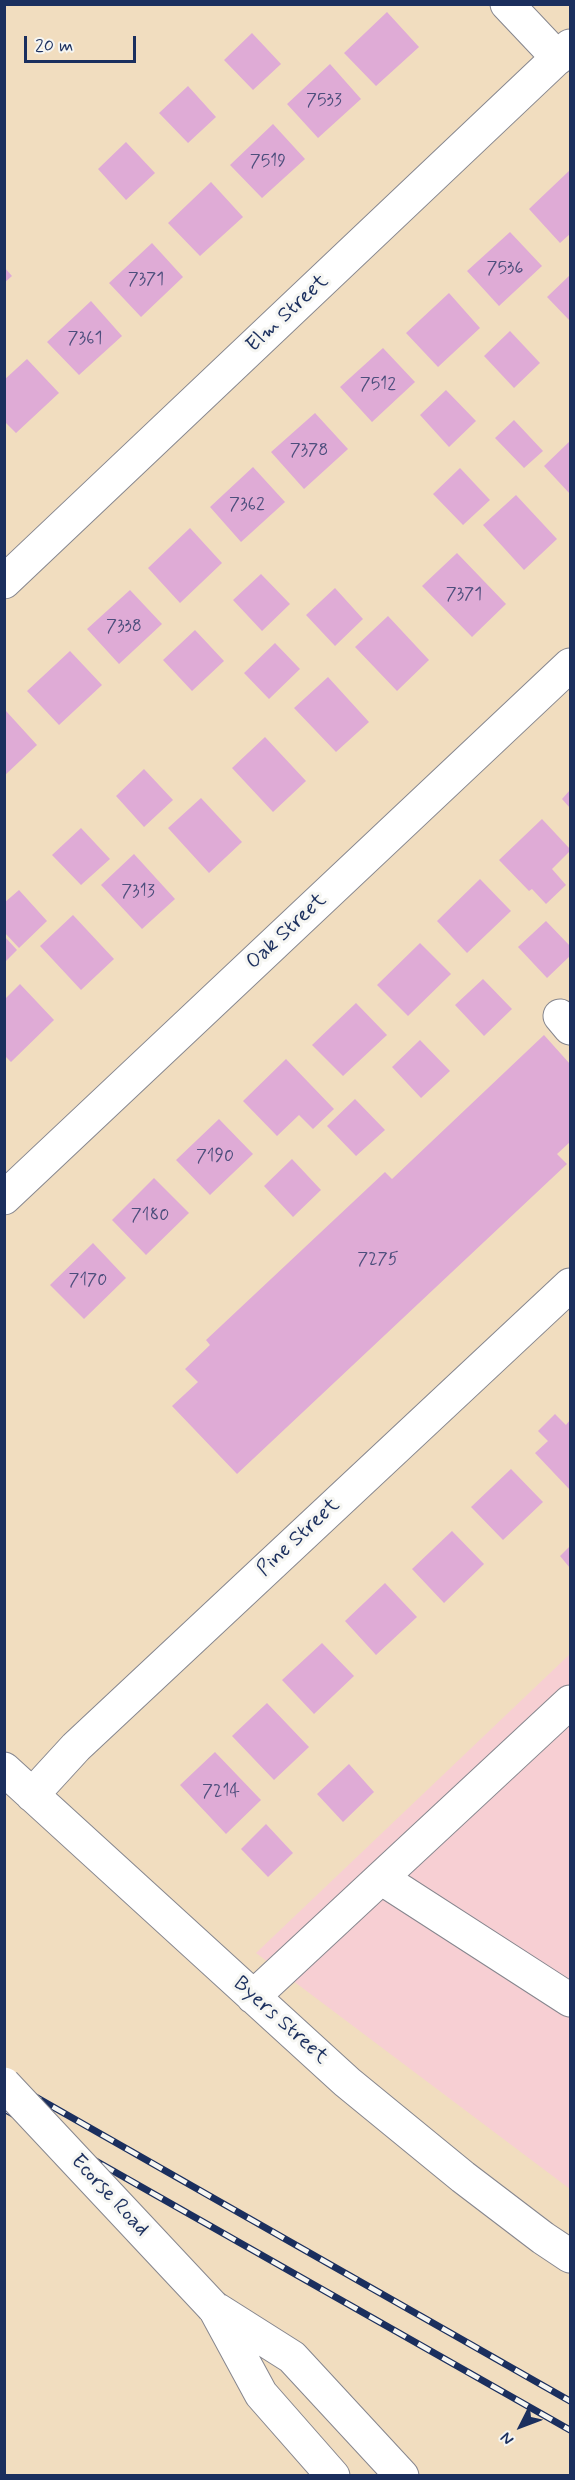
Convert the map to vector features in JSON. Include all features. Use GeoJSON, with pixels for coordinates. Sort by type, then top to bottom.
{"type":"FeatureCollection","features":[{"type":"Feature","properties":{"kind":"street"},"geometry":{"type":"LineString","coordinates":[[507,4],[564,52]]}},
{"type":"Feature","properties":{"kind":"street","name":"Elm Street"},"geometry":{"type":"LineString","coordinates":[[4,582],[564,52]]}},
{"type":"Feature","properties":{"kind":"street","name":"Oak Street"},"geometry":{"type":"LineString","coordinates":[[4,1198],[570,665]]}},
{"type":"Feature","properties":{"kind":"street","name":"Pine Street"},"geometry":{"type":"LineString","coordinates":[[32,1795],[76,1747],[570,1285]]}},
{"type":"Feature","properties":{"kind":"street"},"geometry":{"type":"LineString","coordinates":[[254,1997],[570,1702]]}},
{"type":"Feature","properties":{"kind":"street","name":"Byers Street"},"geometry":{"type":"LineString","coordinates":[[4,1769],[347,2082],[463,2177],[570,2256]]}},
{"type":"Feature","properties":{"kind":"street"},"geometry":{"type":"LineString","coordinates":[[381,1878],[570,2001]]}},
{"type":"Feature","properties":{"kind":"street","name":"Ecorse Road"},"geometry":{"type":"LineString","coordinates":[[4,2084],[213,2307],[261,2394],[333,2475]]}},
{"type":"Feature","properties":{"kind":"street","name":"Ecorse Road"},"geometry":{"type":"LineString","coordinates":[[213,2307],[292,2357],[402,2475]]}},
{"type":"Feature","properties":{"kind":"shaded area"},"geometry":{"type":"Polygon","coordinates":[[[570,1654],[570,2189],[256,1953],[570,1654]]]}},
{"type":"Feature","properties":{"kind":"building"},"geometry":{"type":"Polygon","coordinates":[[[387,12],[419,47],[376,86],[344,53],[387,12]]]}},
{"type":"Feature","properties":{"kind":"building"},"geometry":{"type":"Polygon","coordinates":[[[252,33],[281,64],[253,90],[224,60],[252,33]]]}},
{"type":"Feature","properties":{"kind":"building"},"geometry":{"type":"Polygon","coordinates":[[[330,64],[361,99],[318,138],[287,104],[330,64]]]}},
{"type":"Feature","properties":{"kind":"building"},"geometry":{"type":"Polygon","coordinates":[[[188,86],[216,117],[188,143],[159,113],[188,86]]]}},
{"type":"Feature","properties":{"kind":"building"},"geometry":{"type":"Polygon","coordinates":[[[273,124],[305,159],[262,198],[230,165],[273,124]]]}},
{"type":"Feature","properties":{"kind":"building"},"geometry":{"type":"Polygon","coordinates":[[[126,142],[155,173],[126,200],[98,169],[126,142]]]}},
{"type":"Feature","properties":{"kind":"building"},"geometry":{"type":"Polygon","coordinates":[[[570,170],[570,234],[560,243],[529,209],[570,170]]]}},
{"type":"Feature","properties":{"kind":"building"},"geometry":{"type":"Polygon","coordinates":[[[211,182],[243,217],[200,256],[168,223],[211,182]]]}},
{"type":"Feature","properties":{"kind":"building"},"geometry":{"type":"Polygon","coordinates":[[[510,232],[542,266],[499,306],[467,271],[510,232]]]}},
{"type":"Feature","properties":{"kind":"building"},"geometry":{"type":"Polygon","coordinates":[[[152,243],[183,277],[141,317],[109,283],[152,243]]]}},
{"type":"Feature","properties":{"kind":"building"},"geometry":{"type":"Polygon","coordinates":[[[4,267],[12,276],[4,283],[4,267]]]}},
{"type":"Feature","properties":{"kind":"building"},"geometry":{"type":"Polygon","coordinates":[[[570,275],[570,321],[547,297],[570,275]]]}},
{"type":"Feature","properties":{"kind":"building"},"geometry":{"type":"Polygon","coordinates":[[[449,293],[480,328],[438,367],[406,333],[449,293]]]}},
{"type":"Feature","properties":{"kind":"building"},"geometry":{"type":"Polygon","coordinates":[[[91,301],[122,336],[79,375],[47,342],[91,301]]]}},
{"type":"Feature","properties":{"kind":"building"},"geometry":{"type":"Polygon","coordinates":[[[510,331],[540,363],[514,388],[484,356],[510,331]]]}},
{"type":"Feature","properties":{"kind":"building"},"geometry":{"type":"Polygon","coordinates":[[[383,348],[415,382],[372,422],[340,387],[383,348]]]}},
{"type":"Feature","properties":{"kind":"building"},"geometry":{"type":"Polygon","coordinates":[[[27,359],[59,393],[16,433],[4,421],[4,380],[27,359]]]}},
{"type":"Feature","properties":{"kind":"building"},"geometry":{"type":"Polygon","coordinates":[[[446,390],[476,421],[449,447],[420,415],[446,390]]]}},
{"type":"Feature","properties":{"kind":"building"},"geometry":{"type":"Polygon","coordinates":[[[315,413],[348,449],[304,489],[271,452],[315,413]]]}},
{"type":"Feature","properties":{"kind":"building"},"geometry":{"type":"Polygon","coordinates":[[[514,420],[543,451],[524,468],[495,438],[514,420]]]}},
{"type":"Feature","properties":{"kind":"building"},"geometry":{"type":"Polygon","coordinates":[[[570,441],[570,494],[544,466],[570,441]]]}},
{"type":"Feature","properties":{"kind":"building"},"geometry":{"type":"Polygon","coordinates":[[[253,467],[285,502],[241,542],[210,507],[253,467]]]}},
{"type":"Feature","properties":{"kind":"building"},"geometry":{"type":"Polygon","coordinates":[[[460,468],[490,500],[463,525],[433,494],[460,468]]]}},
{"type":"Feature","properties":{"kind":"building"},"geometry":{"type":"Polygon","coordinates":[[[516,495],[557,539],[524,570],[483,525],[516,495]]]}},
{"type":"Feature","properties":{"kind":"building"},"geometry":{"type":"Polygon","coordinates":[[[190,528],[222,563],[180,603],[148,568],[190,528]]]}},
{"type":"Feature","properties":{"kind":"building"},"geometry":{"type":"Polygon","coordinates":[[[457,553],[506,604],[472,637],[422,586],[457,553]]]}},
{"type":"Feature","properties":{"kind":"building"},"geometry":{"type":"Polygon","coordinates":[[[261,574],[290,604],[262,631],[233,600],[261,574]]]}},
{"type":"Feature","properties":{"kind":"building"},"geometry":{"type":"Polygon","coordinates":[[[335,588],[363,619],[335,646],[306,615],[335,588]]]}},
{"type":"Feature","properties":{"kind":"building"},"geometry":{"type":"Polygon","coordinates":[[[130,590],[162,624],[119,664],[87,629],[130,590]]]}},
{"type":"Feature","properties":{"kind":"building"},"geometry":{"type":"Polygon","coordinates":[[[388,616],[429,660],[397,691],[355,647],[388,616]]]}},
{"type":"Feature","properties":{"kind":"building"},"geometry":{"type":"Polygon","coordinates":[[[195,630],[224,661],[192,691],[163,660],[195,630]]]}},
{"type":"Feature","properties":{"kind":"building"},"geometry":{"type":"Polygon","coordinates":[[[275,643],[300,669],[269,699],[244,673],[275,643]]]}},
{"type":"Feature","properties":{"kind":"building"},"geometry":{"type":"Polygon","coordinates":[[[70,651],[102,685],[59,725],[27,691],[70,651]]]}},
{"type":"Feature","properties":{"kind":"building"},"geometry":{"type":"Polygon","coordinates":[[[328,677],[369,722],[336,752],[294,708],[328,677]]]}},
{"type":"Feature","properties":{"kind":"building"},"geometry":{"type":"Polygon","coordinates":[[[6,711],[37,745],[4,776],[4,712],[6,711]]]}},
{"type":"Feature","properties":{"kind":"building"},"geometry":{"type":"Polygon","coordinates":[[[265,737],[306,781],[273,812],[232,768],[265,737]]]}},
{"type":"Feature","properties":{"kind":"building"},"geometry":{"type":"Polygon","coordinates":[[[144,769],[173,800],[144,827],[116,796],[144,769]]]}},
{"type":"Feature","properties":{"kind":"building"},"geometry":{"type":"Polygon","coordinates":[[[570,790],[570,808],[562,799],[570,790]]]}},
{"type":"Feature","properties":{"kind":"building"},"geometry":{"type":"Polygon","coordinates":[[[201,798],[242,842],[209,873],[168,828],[201,798]]]}},
{"type":"Feature","properties":{"kind":"building"},"geometry":{"type":"Polygon","coordinates":[[[542,819],[570,849],[552,869],[566,885],[546,904],[532,889],[529,891],[499,860],[542,819]]]}},
{"type":"Feature","properties":{"kind":"building"},"geometry":{"type":"Polygon","coordinates":[[[81,828],[110,859],[81,885],[52,855],[81,828]]]}},
{"type":"Feature","properties":{"kind":"building"},"geometry":{"type":"Polygon","coordinates":[[[134,854],[175,899],[142,929],[101,885],[134,854]]]}},
{"type":"Feature","properties":{"kind":"building"},"geometry":{"type":"Polygon","coordinates":[[[480,879],[511,911],[467,953],[437,921],[480,879]]]}},
{"type":"Feature","properties":{"kind":"building"},"geometry":{"type":"Polygon","coordinates":[[[19,890],[47,921],[19,948],[4,932],[4,903],[19,890]]]}},
{"type":"Feature","properties":{"kind":"building"},"geometry":{"type":"Polygon","coordinates":[[[73,915],[114,959],[81,990],[40,946],[73,915]]]}},
{"type":"Feature","properties":{"kind":"building"},"geometry":{"type":"Polygon","coordinates":[[[546,921],[570,946],[570,956],[547,978],[518,947],[546,921]]]}},
{"type":"Feature","properties":{"kind":"building"},"geometry":{"type":"Polygon","coordinates":[[[5,937],[17,950],[5,962],[5,937]]]}},
{"type":"Feature","properties":{"kind":"building"},"geometry":{"type":"Polygon","coordinates":[[[420,943],[451,974],[408,1016],[377,985],[420,943]]]}},
{"type":"Feature","properties":{"kind":"building"},"geometry":{"type":"Polygon","coordinates":[[[483,979],[512,1009],[484,1036],[455,1005],[483,979]]]}},
{"type":"Feature","properties":{"kind":"building"},"geometry":{"type":"Polygon","coordinates":[[[20,984],[54,1020],[11,1062],[4,1055],[4,1000],[20,984]]]}},
{"type":"Feature","properties":{"kind":"building"},"geometry":{"type":"Polygon","coordinates":[[[356,1003],[387,1035],[343,1076],[312,1045],[356,1003]]]}},
{"type":"Feature","properties":{"kind":"building"},"geometry":{"type":"Polygon","coordinates":[[[544,1035],[570,1064],[570,1142],[557,1154],[567,1164],[237,1474],[172,1406],[198,1382],[185,1369],[210,1345],[206,1340],[385,1172],[392,1179],[544,1035]]]}},
{"type":"Feature","properties":{"kind":"building"},"geometry":{"type":"Polygon","coordinates":[[[420,1040],[450,1071],[421,1098],[392,1067],[420,1040]]]}},
{"type":"Feature","properties":{"kind":"building"},"geometry":{"type":"Polygon","coordinates":[[[286,1059],[334,1109],[313,1129],[299,1115],[277,1136],[243,1101],[286,1059]]]}},
{"type":"Feature","properties":{"kind":"building"},"geometry":{"type":"Polygon","coordinates":[[[355,1099],[385,1130],[356,1156],[327,1126],[355,1099]]]}},
{"type":"Feature","properties":{"kind":"building"},"geometry":{"type":"Polygon","coordinates":[[[219,1119],[253,1154],[210,1195],[176,1160],[219,1119]]]}},
{"type":"Feature","properties":{"kind":"building"},"geometry":{"type":"Polygon","coordinates":[[[292,1159],[321,1190],[293,1217],[264,1186],[292,1159]]]}},
{"type":"Feature","properties":{"kind":"building"},"geometry":{"type":"Polygon","coordinates":[[[154,1178],[189,1213],[146,1255],[112,1220],[154,1178]]]}},
{"type":"Feature","properties":{"kind":"building"},"geometry":{"type":"Polygon","coordinates":[[[93,1243],[126,1278],[84,1319],[50,1285],[93,1243]]]}},
{"type":"Feature","properties":{"kind":"building"},"geometry":{"type":"Polygon","coordinates":[[[555,1414],[566,1425],[570,1420],[570,1490],[535,1453],[548,1441],[538,1431],[555,1414]]]}},
{"type":"Feature","properties":{"kind":"building"},"geometry":{"type":"Polygon","coordinates":[[[511,1469],[543,1502],[503,1540],[471,1507],[511,1469]]]}},
{"type":"Feature","properties":{"kind":"building"},"geometry":{"type":"Polygon","coordinates":[[[452,1531],[484,1564],[444,1603],[412,1569],[452,1531]]]}},
{"type":"Feature","properties":{"kind":"building"},"geometry":{"type":"Polygon","coordinates":[[[570,1546],[570,1568],[560,1556],[570,1546]]]}},
{"type":"Feature","properties":{"kind":"building"},"geometry":{"type":"Polygon","coordinates":[[[385,1583],[417,1617],[376,1655],[345,1621],[385,1583]]]}},
{"type":"Feature","properties":{"kind":"building"},"geometry":{"type":"Polygon","coordinates":[[[322,1643],[354,1676],[314,1714],[282,1680],[322,1643]]]}},
{"type":"Feature","properties":{"kind":"building"},"geometry":{"type":"Polygon","coordinates":[[[267,1703],[309,1747],[274,1780],[232,1736],[267,1703]]]}},
{"type":"Feature","properties":{"kind":"building"},"geometry":{"type":"Polygon","coordinates":[[[215,1752],[261,1800],[226,1834],[180,1785],[215,1752]]]}},
{"type":"Feature","properties":{"kind":"building"},"geometry":{"type":"Polygon","coordinates":[[[349,1764],[374,1792],[343,1822],[317,1794],[349,1764]]]}},
{"type":"Feature","properties":{"kind":"building"},"geometry":{"type":"Polygon","coordinates":[[[266,1824],[293,1853],[268,1877],[241,1849],[266,1824]]]}},
{"type":"Feature","properties":{"kind":"railway"},"geometry":{"type":"LineString","coordinates":[[4,2079],[570,2401]]}},
{"type":"Feature","properties":{"kind":"railway"},"geometry":{"type":"LineString","coordinates":[[4,2109],[570,2430]]}}]}
